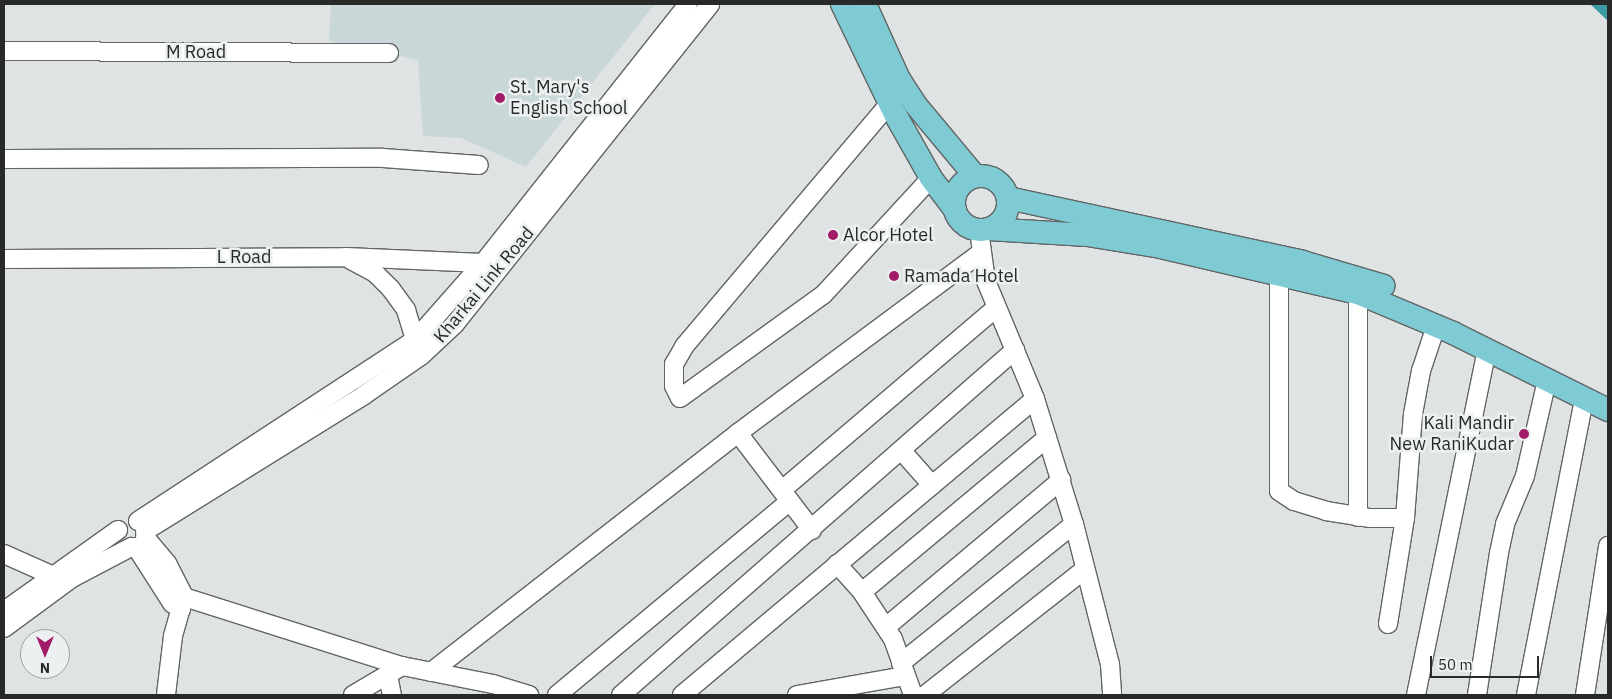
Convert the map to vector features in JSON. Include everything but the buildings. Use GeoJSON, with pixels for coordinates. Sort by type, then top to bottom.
{"type":"FeatureCollection","features":[{"type":"Feature","properties":{"kind":"main road"},"geometry":{"type":"LineString","coordinates":[[842,4],[889,104],[931,178],[955,210],[960,220],[984,229],[1116,239],[1358,293],[1447,323],[1608,394]]}},
{"type":"Feature","properties":{"kind":"main road"},"geometry":{"type":"LineString","coordinates":[[865,4],[914,104],[975,176],[996,180],[1008,198],[1345,272],[1409,297],[1487,350],[1608,410]]}},
{"type":"Feature","properties":{"kind":"main road"},"geometry":{"type":"LineString","coordinates":[[955,210],[955,195],[962,183],[975,176]]}},
{"type":"Feature","properties":{"kind":"main road"},"geometry":{"type":"LineString","coordinates":[[984,229],[1004,217],[1008,198]]}},
{"type":"Feature","properties":{"kind":"street"},"geometry":{"type":"LineString","coordinates":[[4,611],[51,575],[118,530],[120,542],[139,537],[415,340],[483,263],[688,4]]}},
{"type":"Feature","properties":{"kind":"street","name":"Kharkai Link Road"},"geometry":{"type":"LineString","coordinates":[[4,628],[72,578],[364,395],[422,355],[448,331],[710,4]]}},
{"type":"Feature","properties":{"kind":"street","name":"M Road"},"geometry":{"type":"LineString","coordinates":[[4,50],[389,53]]}},
{"type":"Feature","properties":{"kind":"street"},"geometry":{"type":"LineString","coordinates":[[889,104],[684,347],[674,364],[674,386],[680,398],[823,295],[931,178]]}},
{"type":"Feature","properties":{"kind":"street"},"geometry":{"type":"LineString","coordinates":[[4,158],[383,158],[479,165]]}},
{"type":"Feature","properties":{"kind":"street"},"geometry":{"type":"LineString","coordinates":[[984,229],[980,253],[996,308],[1035,399],[1061,480],[1110,664],[1112,695]]}},
{"type":"Feature","properties":{"kind":"street"},"geometry":{"type":"LineString","coordinates":[[431,672],[738,433],[980,253]]}},
{"type":"Feature","properties":{"kind":"street"},"geometry":{"type":"LineString","coordinates":[[346,257],[374,272],[391,289],[406,310],[415,340]]}},
{"type":"Feature","properties":{"kind":"street","name":"L Road"},"geometry":{"type":"LineString","coordinates":[[4,259],[346,257],[483,263]]}},
{"type":"Feature","properties":{"kind":"street"},"geometry":{"type":"LineString","coordinates":[[1279,274],[1280,490],[1294,501],[1358,517],[1405,518]]}},
{"type":"Feature","properties":{"kind":"street"},"geometry":{"type":"LineString","coordinates":[[1358,293],[1358,517]]}},
{"type":"Feature","properties":{"kind":"street"},"geometry":{"type":"LineString","coordinates":[[557,695],[786,496],[996,308]]}},
{"type":"Feature","properties":{"kind":"street"},"geometry":{"type":"LineString","coordinates":[[1388,624],[1405,518],[1413,414],[1421,371],[1447,323]]}},
{"type":"Feature","properties":{"kind":"street"},"geometry":{"type":"LineString","coordinates":[[621,695],[812,530],[1015,350]]}},
{"type":"Feature","properties":{"kind":"street"},"geometry":{"type":"LineString","coordinates":[[1416,695],[1487,350]]}},
{"type":"Feature","properties":{"kind":"street"},"geometry":{"type":"LineString","coordinates":[[1477,695],[1499,552],[1506,524],[1528,467],[1547,380]]}},
{"type":"Feature","properties":{"kind":"street"},"geometry":{"type":"LineString","coordinates":[[682,695],[1035,399]]}},
{"type":"Feature","properties":{"kind":"street"},"geometry":{"type":"LineString","coordinates":[[1526,695],[1584,399]]}},
{"type":"Feature","properties":{"kind":"street"},"geometry":{"type":"LineString","coordinates":[[738,433],[812,530]]}},
{"type":"Feature","properties":{"kind":"street"},"geometry":{"type":"LineString","coordinates":[[862,592],[1047,438]]}},
{"type":"Feature","properties":{"kind":"street"},"geometry":{"type":"LineString","coordinates":[[901,450],[932,485]]}},
{"type":"Feature","properties":{"kind":"street"},"geometry":{"type":"LineString","coordinates":[[886,627],[1061,480]]}},
{"type":"Feature","properties":{"kind":"street"},"geometry":{"type":"LineString","coordinates":[[798,695],[903,669],[1074,524]]}},
{"type":"Feature","properties":{"kind":"street"},"geometry":{"type":"LineString","coordinates":[[139,537],[167,563],[183,603],[173,636],[166,695]]}},
{"type":"Feature","properties":{"kind":"street"},"geometry":{"type":"LineString","coordinates":[[1584,695],[1608,546]]}},
{"type":"Feature","properties":{"kind":"street"},"geometry":{"type":"LineString","coordinates":[[4,554],[51,575]]}},
{"type":"Feature","properties":{"kind":"street"},"geometry":{"type":"LineString","coordinates":[[837,564],[862,592],[886,627],[913,695]]}},
{"type":"Feature","properties":{"kind":"street"},"geometry":{"type":"LineString","coordinates":[[924,695],[1085,569]]}},
{"type":"Feature","properties":{"kind":"street"},"geometry":{"type":"LineString","coordinates":[[183,603],[395,670],[431,672],[493,690],[529,695]]}},
{"type":"Feature","properties":{"kind":"street"},"geometry":{"type":"LineString","coordinates":[[352,695],[395,670]]}},
{"type":"Feature","properties":{"kind":"street"},"geometry":{"type":"LineString","coordinates":[[392,695],[395,670]]}},
{"type":"Feature","properties":{"kind":"shaded area","name":"St. Mary's English School"},"geometry":{"type":"Polygon","coordinates":[[[331,4],[655,4],[526,167],[461,138],[423,136],[418,60],[329,41],[331,4]]]}},
{"type":"Feature","properties":{"kind":"water"},"geometry":{"type":"Polygon","coordinates":[[[1590,4],[1608,4],[1608,21],[1590,4]]]}},
{"type":"Feature","properties":{"kind":"place","name":"St. Mary's English School"},"geometry":{"type":"Point","coordinates":[500,98]}},
{"type":"Feature","properties":{"kind":"place","name":"Alcor Hotel"},"geometry":{"type":"Point","coordinates":[833,235]}},
{"type":"Feature","properties":{"kind":"place","name":"Ramada Hotel"},"geometry":{"type":"Point","coordinates":[894,276]}},
{"type":"Feature","properties":{"kind":"place","name":"Kali Mandir New RaniKudar"},"geometry":{"type":"Point","coordinates":[1524,434]}}]}
